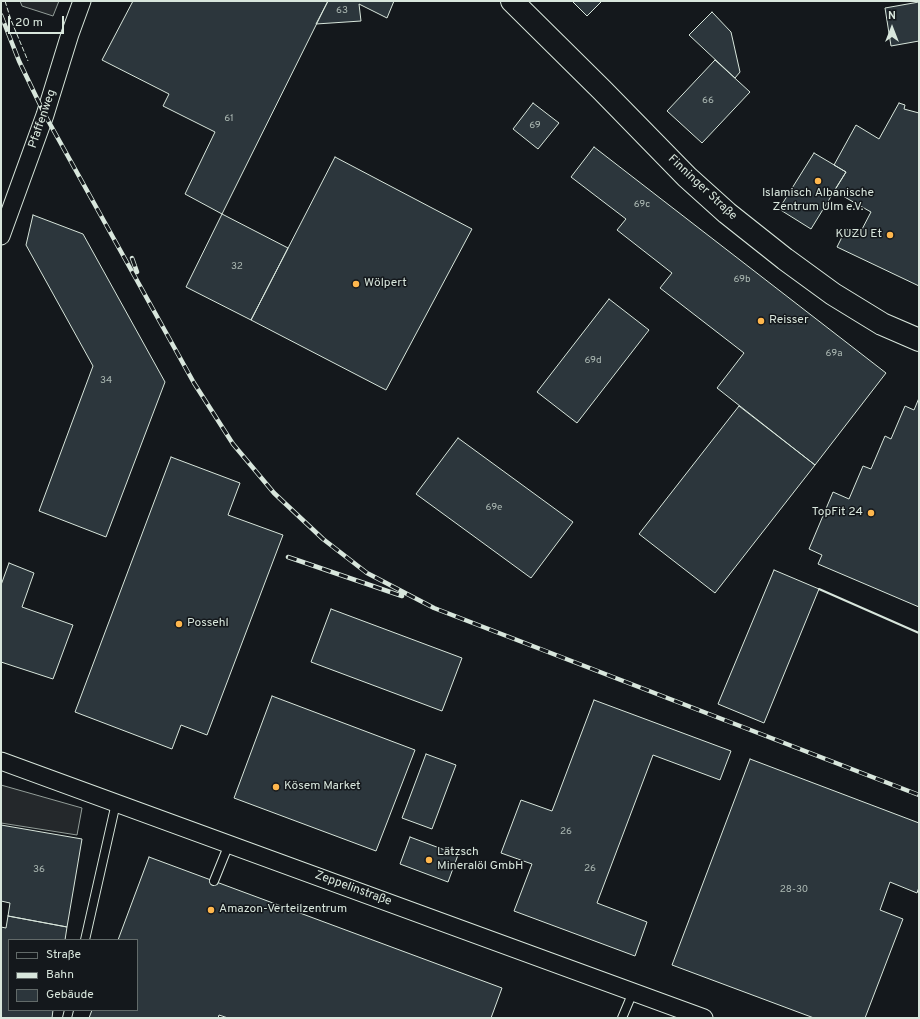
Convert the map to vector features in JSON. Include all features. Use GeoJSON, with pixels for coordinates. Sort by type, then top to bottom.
{"type":"FeatureCollection","features":[{"type":"Feature","properties":{"kind":"street","name":"Pfaffenweg"},"geometry":{"type":"LineString","coordinates":[[1,236],[45,115],[70,34],[82,1]]}},
{"type":"Feature","properties":{"kind":"street","name":"Finninger Straße"},"geometry":{"type":"LineString","coordinates":[[512,1],[687,176],[727,213],[785,259],[833,294],[882,324],[919,340]]}},
{"type":"Feature","properties":{"kind":"street","name":"Zeppelinstraße"},"geometry":{"type":"LineString","coordinates":[[1,761],[704,1018]]}},
{"type":"Feature","properties":{"kind":"lane"},"geometry":{"type":"LineString","coordinates":[[85,939],[116,803]]}},
{"type":"Feature","properties":{"kind":"lane"},"geometry":{"type":"LineString","coordinates":[[214,881],[229,844]]}},
{"type":"Feature","properties":{"kind":"lane"},"geometry":{"type":"LineString","coordinates":[[622,1018],[633,992]]}},
{"type":"Feature","properties":{"kind":"shaded area"},"geometry":{"type":"Polygon","coordinates":[[[20,1],[59,1],[53,16],[22,6],[20,1]]]}},
{"type":"Feature","properties":{"kind":"shaded area"},"geometry":{"type":"Polygon","coordinates":[[[1,785],[82,808],[77,835],[1,823],[1,785]]]}},
{"type":"Feature","properties":{"kind":"building"},"geometry":{"type":"Polygon","coordinates":[[[133,1],[328,1],[222,214],[185,194],[215,132],[163,106],[169,94],[102,60],[133,1]]]}},
{"type":"Feature","properties":{"kind":"building"},"geometry":{"type":"Polygon","coordinates":[[[328,1],[394,1],[387,18],[359,4],[361,21],[316,24],[328,1]]]}},
{"type":"Feature","properties":{"kind":"building"},"geometry":{"type":"Polygon","coordinates":[[[572,1],[602,1],[587,16],[572,1]]]}},
{"type":"Feature","properties":{"kind":"building"},"geometry":{"type":"Polygon","coordinates":[[[919,2],[919,41],[891,46],[885,8],[919,2]]]}},
{"type":"Feature","properties":{"kind":"building"},"geometry":{"type":"Polygon","coordinates":[[[712,12],[731,32],[740,72],[735,78],[689,35],[712,12]]]}},
{"type":"Feature","properties":{"kind":"building"},"geometry":{"type":"Polygon","coordinates":[[[715,60],[750,92],[702,143],[667,111],[715,60]]]}},
{"type":"Feature","properties":{"kind":"building"},"geometry":{"type":"Polygon","coordinates":[[[533,103],[559,123],[538,149],[513,129],[533,103]]]}},
{"type":"Feature","properties":{"kind":"building"},"geometry":{"type":"Polygon","coordinates":[[[899,103],[905,105],[904,109],[919,113],[919,286],[837,247],[846,229],[859,235],[871,212],[834,191],[846,172],[834,165],[856,125],[879,139],[899,103]]]}},
{"type":"Feature","properties":{"kind":"building","name":"Reisser"},"geometry":{"type":"Polygon","coordinates":[[[594,147],[886,373],[815,465],[717,388],[744,353],[660,288],[672,273],[617,230],[626,219],[571,177],[594,147]]]}},
{"type":"Feature","properties":{"kind":"building","name":"Islamisch Albanische Zentrum Ulm e.V."},"geometry":{"type":"Polygon","coordinates":[[[814,153],[846,172],[811,229],[779,209],[814,153]]]}},
{"type":"Feature","properties":{"kind":"building","name":"Wölpert"},"geometry":{"type":"Polygon","coordinates":[[[335,157],[472,229],[386,390],[251,320],[335,157]]]}},
{"type":"Feature","properties":{"kind":"building"},"geometry":{"type":"Polygon","coordinates":[[[222,214],[288,248],[251,320],[186,287],[222,214]]]}},
{"type":"Feature","properties":{"kind":"building"},"geometry":{"type":"Polygon","coordinates":[[[33,215],[83,234],[165,382],[106,537],[39,511],[93,366],[26,245],[33,215]]]}},
{"type":"Feature","properties":{"kind":"building"},"geometry":{"type":"Polygon","coordinates":[[[609,299],[649,330],[577,423],[537,392],[609,299]]]}},
{"type":"Feature","properties":{"kind":"building","name":"TopFit 24"},"geometry":{"type":"Polygon","coordinates":[[[919,398],[919,607],[818,564],[822,555],[809,549],[833,492],[849,499],[863,466],[871,469],[885,436],[891,439],[905,406],[914,410],[919,398]]]}},
{"type":"Feature","properties":{"kind":"building"},"geometry":{"type":"Polygon","coordinates":[[[739,406],[815,465],[715,593],[639,534],[739,406]]]}},
{"type":"Feature","properties":{"kind":"building"},"geometry":{"type":"Polygon","coordinates":[[[458,438],[573,522],[531,578],[416,494],[458,438]]]}},
{"type":"Feature","properties":{"kind":"building","name":"Possehl"},"geometry":{"type":"Polygon","coordinates":[[[171,457],[240,483],[228,515],[283,535],[207,735],[181,725],[172,749],[75,712],[171,457]]]}},
{"type":"Feature","properties":{"kind":"building"},"geometry":{"type":"Polygon","coordinates":[[[9,563],[34,573],[22,607],[73,625],[53,679],[1,662],[1,585],[9,563]]]}},
{"type":"Feature","properties":{"kind":"building"},"geometry":{"type":"Polygon","coordinates":[[[774,570],[819,589],[764,723],[718,704],[774,570]]]}},
{"type":"Feature","properties":{"kind":"building"},"geometry":{"type":"Polygon","coordinates":[[[331,609],[462,658],[442,711],[311,662],[331,609]]]}},
{"type":"Feature","properties":{"kind":"building"},"geometry":{"type":"Polygon","coordinates":[[[272,696],[415,750],[376,851],[234,798],[272,696]]]}},
{"type":"Feature","properties":{"kind":"building"},"geometry":{"type":"Polygon","coordinates":[[[594,700],[731,751],[720,780],[653,755],[597,903],[647,922],[635,956],[514,911],[532,864],[501,853],[521,800],[552,811],[594,700]]]}},
{"type":"Feature","properties":{"kind":"building"},"geometry":{"type":"Polygon","coordinates":[[[426,754],[456,765],[432,829],[402,818],[426,754]]]}},
{"type":"Feature","properties":{"kind":"building"},"geometry":{"type":"Polygon","coordinates":[[[750,759],[919,823],[919,887],[917,893],[890,882],[880,910],[903,919],[865,1018],[814,1018],[672,965],[750,759]]]}},
{"type":"Feature","properties":{"kind":"building"},"geometry":{"type":"Polygon","coordinates":[[[1,825],[82,839],[67,927],[8,916],[10,903],[1,901],[1,825]]]}},
{"type":"Feature","properties":{"kind":"building","name":"Lätzsch Mineralöl GmbH"},"geometry":{"type":"Polygon","coordinates":[[[410,837],[458,855],[448,882],[400,864],[410,837]]]}},
{"type":"Feature","properties":{"kind":"building","name":"Amazon-Verteilzentrum"},"geometry":{"type":"Polygon","coordinates":[[[149,857],[502,988],[491,1018],[228,1018],[219,1015],[218,1018],[89,1018],[92,1011],[138,1011],[138,939],[118,939],[149,857]]]}},
{"type":"Feature","properties":{"kind":"building"},"geometry":{"type":"Polygon","coordinates":[[[8,916],[67,927],[65,939],[8,939],[8,1011],[53,1011],[52,1018],[1,1018],[1,927],[6,928],[8,916]]]}},
{"type":"Feature","properties":{"kind":"railway"},"geometry":{"type":"LineString","coordinates":[[1,15],[19,61],[45,115],[194,383],[233,444],[274,493],[323,539],[367,573],[434,608],[919,795]]}},
{"type":"Feature","properties":{"kind":"railway"},"geometry":{"type":"LineString","coordinates":[[132,258],[137,272]]}},
{"type":"Feature","properties":{"kind":"railway"},"geometry":{"type":"LineString","coordinates":[[288,557],[402,596]]}},
{"type":"Feature","properties":{"kind":"fence"},"geometry":{"type":"LineString","coordinates":[[5,1],[28,61]]}},
{"type":"Feature","properties":{"kind":"wall"},"geometry":{"type":"LineString","coordinates":[[819,589],[919,633]]}},
{"type":"Feature","properties":{"kind":"place","name":"Islamisch Albanische Zentrum Ulm e.V."},"geometry":{"type":"Point","coordinates":[818,181]}},
{"type":"Feature","properties":{"kind":"place","name":"KUZU Et"},"geometry":{"type":"Point","coordinates":[890,235]}},
{"type":"Feature","properties":{"kind":"place","name":"Wölpert"},"geometry":{"type":"Point","coordinates":[356,284]}},
{"type":"Feature","properties":{"kind":"place","name":"Reisser"},"geometry":{"type":"Point","coordinates":[761,321]}},
{"type":"Feature","properties":{"kind":"place","name":"TopFit 24"},"geometry":{"type":"Point","coordinates":[871,513]}},
{"type":"Feature","properties":{"kind":"place","name":"Possehl"},"geometry":{"type":"Point","coordinates":[179,624]}},
{"type":"Feature","properties":{"kind":"place","name":"Kösem Market"},"geometry":{"type":"Point","coordinates":[276,787]}},
{"type":"Feature","properties":{"kind":"place","name":"Lätzsch Mineralöl GmbH"},"geometry":{"type":"Point","coordinates":[429,860]}},
{"type":"Feature","properties":{"kind":"place","name":"Amazon-Verteilzentrum"},"geometry":{"type":"Point","coordinates":[211,910]}}]}
